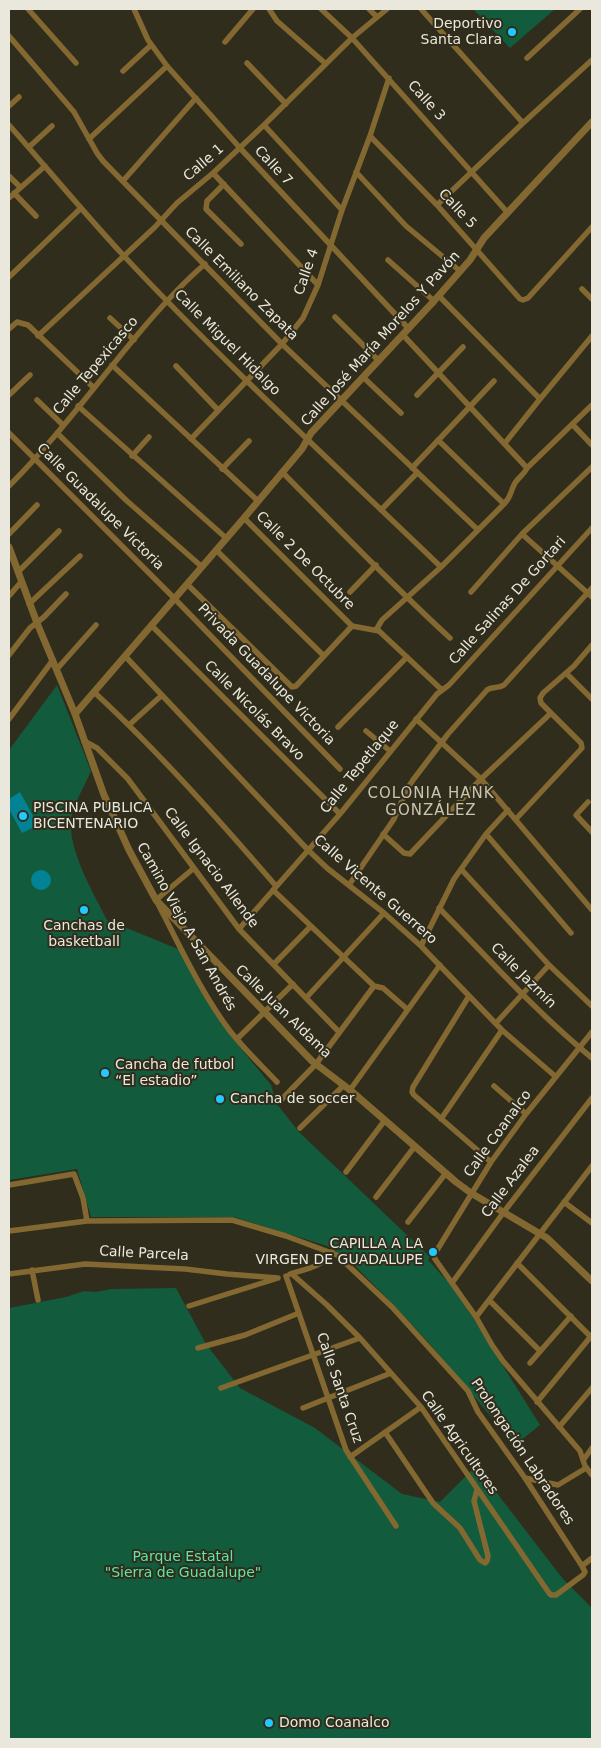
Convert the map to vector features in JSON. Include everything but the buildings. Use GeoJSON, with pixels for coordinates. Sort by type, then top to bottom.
{"type":"FeatureCollection","features":[{"type":"Feature","properties":{"kind":"street"},"geometry":{"type":"LineString","coordinates":[[28,9],[76,63]]}},
{"type":"Feature","properties":{"kind":"street","name":"Calle 7"},"geometry":{"type":"LineString","coordinates":[[134,9],[151,45],[167,66],[330,246],[409,329]]}},
{"type":"Feature","properties":{"kind":"street"},"geometry":{"type":"LineString","coordinates":[[225,42],[253,9]]}},
{"type":"Feature","properties":{"kind":"street"},"geometry":{"type":"LineString","coordinates":[[269,9],[277,21],[326,64]]}},
{"type":"Feature","properties":{"kind":"street","name":"Calle 3"},"geometry":{"type":"LineString","coordinates":[[321,9],[352,38],[389,78],[508,213]]}},
{"type":"Feature","properties":{"kind":"street"},"geometry":{"type":"LineString","coordinates":[[369,9],[377,16]]}},
{"type":"Feature","properties":{"kind":"street","name":"Calle 1"},"geometry":{"type":"LineString","coordinates":[[38,336],[124,256],[177,203],[240,148],[352,38],[386,9]]}},
{"type":"Feature","properties":{"kind":"street"},"geometry":{"type":"LineString","coordinates":[[421,9],[523,123]]}},
{"type":"Feature","properties":{"kind":"street"},"geometry":{"type":"LineString","coordinates":[[527,58],[580,9]]}},
{"type":"Feature","properties":{"kind":"street","name":"Calle Emiliano Zapata"},"geometry":{"type":"LineString","coordinates":[[9,36],[74,112],[97,153],[123,181],[282,344],[478,530]]}},
{"type":"Feature","properties":{"kind":"street"},"geometry":{"type":"LineString","coordinates":[[123,71],[151,45]]}},
{"type":"Feature","properties":{"kind":"street"},"geometry":{"type":"LineString","coordinates":[[438,205],[592,60]]}},
{"type":"Feature","properties":{"kind":"street"},"geometry":{"type":"LineString","coordinates":[[247,63],[286,104]]}},
{"type":"Feature","properties":{"kind":"street"},"geometry":{"type":"LineString","coordinates":[[89,139],[167,66]]}},
{"type":"Feature","properties":{"kind":"street","name":"Calle 4"},"geometry":{"type":"LineString","coordinates":[[191,439],[300,324],[318,285],[342,210],[370,136],[389,78]]}},
{"type":"Feature","properties":{"kind":"street"},"geometry":{"type":"LineString","coordinates":[[9,106],[19,97]]}},
{"type":"Feature","properties":{"kind":"street"},"geometry":{"type":"LineString","coordinates":[[123,181],[196,98]]}},
{"type":"Feature","properties":{"kind":"street","name":"Calle José María Morelos Y Pavón"},"geometry":{"type":"LineString","coordinates":[[75,714],[302,449],[311,433],[409,329],[460,271],[484,238],[592,122]]}},
{"type":"Feature","properties":{"kind":"street","name":"Calle Miguel Hidalgo"},"geometry":{"type":"LineString","coordinates":[[9,125],[124,256],[246,381],[440,567]]}},
{"type":"Feature","properties":{"kind":"street"},"geometry":{"type":"LineString","coordinates":[[264,125],[342,210]]}},
{"type":"Feature","properties":{"kind":"street"},"geometry":{"type":"LineString","coordinates":[[29,147],[52,126]]}},
{"type":"Feature","properties":{"kind":"street","name":"Calle 5"},"geometry":{"type":"LineString","coordinates":[[370,136],[438,205],[518,297],[523,300],[528,298],[592,227]]}},
{"type":"Feature","properties":{"kind":"street"},"geometry":{"type":"LineString","coordinates":[[9,198],[45,166]]}},
{"type":"Feature","properties":{"kind":"street"},"geometry":{"type":"LineString","coordinates":[[356,172],[406,226],[460,271]]}},
{"type":"Feature","properties":{"kind":"street"},"geometry":{"type":"LineString","coordinates":[[213,173],[318,285]]}},
{"type":"Feature","properties":{"kind":"street"},"geometry":{"type":"LineString","coordinates":[[9,176],[20,187]]}},
{"type":"Feature","properties":{"kind":"street"},"geometry":{"type":"LineString","coordinates":[[224,184],[207,201],[206,209],[241,244]]}},
{"type":"Feature","properties":{"kind":"street"},"geometry":{"type":"LineString","coordinates":[[14,193],[36,216]]}},
{"type":"Feature","properties":{"kind":"street"},"geometry":{"type":"LineString","coordinates":[[9,277],[80,208]]}},
{"type":"Feature","properties":{"kind":"street"},"geometry":{"type":"LineString","coordinates":[[388,260],[437,298],[540,399]]}},
{"type":"Feature","properties":{"kind":"street","name":"Calle Tepexicasco"},"geometry":{"type":"LineString","coordinates":[[9,486],[35,460],[93,387],[167,300],[205,264]]}},
{"type":"Feature","properties":{"kind":"street"},"geometry":{"type":"LineString","coordinates":[[582,288],[592,299]]}},
{"type":"Feature","properties":{"kind":"street"},"geometry":{"type":"LineString","coordinates":[[335,317],[378,360]]}},
{"type":"Feature","properties":{"kind":"street"},"geometry":{"type":"LineString","coordinates":[[110,318],[134,340]]}},
{"type":"Feature","properties":{"kind":"street"},"geometry":{"type":"LineString","coordinates":[[9,329],[15,323],[21,321],[28,325],[93,387]]}},
{"type":"Feature","properties":{"kind":"street"},"geometry":{"type":"LineString","coordinates":[[403,335],[469,408],[505,443],[527,468]]}},
{"type":"Feature","properties":{"kind":"street"},"geometry":{"type":"LineString","coordinates":[[505,443],[592,336]]}},
{"type":"Feature","properties":{"kind":"street"},"geometry":{"type":"LineString","coordinates":[[417,395],[463,347]]}},
{"type":"Feature","properties":{"kind":"street"},"geometry":{"type":"LineString","coordinates":[[112,365],[258,501]]}},
{"type":"Feature","properties":{"kind":"street"},"geometry":{"type":"LineString","coordinates":[[176,366],[218,410]]}},
{"type":"Feature","properties":{"kind":"street"},"geometry":{"type":"LineString","coordinates":[[9,395],[30,375]]}},
{"type":"Feature","properties":{"kind":"street"},"geometry":{"type":"LineString","coordinates":[[364,377],[401,413]]}},
{"type":"Feature","properties":{"kind":"street"},"geometry":{"type":"LineString","coordinates":[[412,468],[494,381]]}},
{"type":"Feature","properties":{"kind":"street"},"geometry":{"type":"LineString","coordinates":[[37,400],[63,425]]}},
{"type":"Feature","properties":{"kind":"street"},"geometry":{"type":"LineString","coordinates":[[442,690],[376,630],[382,620],[407,599],[504,504],[512,493],[514,484],[527,468],[592,405]]}},
{"type":"Feature","properties":{"kind":"street"},"geometry":{"type":"LineString","coordinates":[[78,406],[226,538]]}},
{"type":"Feature","properties":{"kind":"street"},"geometry":{"type":"LineString","coordinates":[[572,424],[592,444]]}},
{"type":"Feature","properties":{"kind":"street","name":"Calle Guadalupe Victoria"},"geometry":{"type":"LineString","coordinates":[[9,433],[174,598]]}},
{"type":"Feature","properties":{"kind":"street"},"geometry":{"type":"LineString","coordinates":[[57,433],[127,501],[201,566]]}},
{"type":"Feature","properties":{"kind":"street"},"geometry":{"type":"LineString","coordinates":[[132,456],[149,437]]}},
{"type":"Feature","properties":{"kind":"street"},"geometry":{"type":"LineString","coordinates":[[438,440],[504,504]]}},
{"type":"Feature","properties":{"kind":"street"},"geometry":{"type":"LineString","coordinates":[[222,469],[249,441]]}},
{"type":"Feature","properties":{"kind":"street"},"geometry":{"type":"LineString","coordinates":[[471,592],[522,534],[592,467]]}},
{"type":"Feature","properties":{"kind":"street"},"geometry":{"type":"LineString","coordinates":[[282,472],[376,565],[407,599],[450,638]]}},
{"type":"Feature","properties":{"kind":"street"},"geometry":{"type":"LineString","coordinates":[[381,510],[417,473]]}},
{"type":"Feature","properties":{"kind":"street"},"geometry":{"type":"LineString","coordinates":[[9,534],[37,505]]}},
{"type":"Feature","properties":{"kind":"street","name":"Calle 2 De Octubre"},"geometry":{"type":"LineString","coordinates":[[244,518],[352,626],[376,630]]}},
{"type":"Feature","properties":{"kind":"street","name":"Calle Salinas De Gortari"},"geometry":{"type":"LineString","coordinates":[[442,690],[449,685],[592,528]]}},
{"type":"Feature","properties":{"kind":"street"},"geometry":{"type":"LineString","coordinates":[[18,572],[60,531]]}},
{"type":"Feature","properties":{"kind":"street"},"geometry":{"type":"LineString","coordinates":[[349,885],[400,809],[407,789],[442,742],[487,690],[504,685],[591,592],[522,534]]}},
{"type":"Feature","properties":{"kind":"street","name":"Camino Viejo A San Andrés"},"geometry":{"type":"LineString","coordinates":[[9,547],[29,604],[54,660],[116,823],[207,996],[237,1039],[277,1082]]}},
{"type":"Feature","properties":{"kind":"street"},"geometry":{"type":"LineString","coordinates":[[216,550],[324,656]]}},
{"type":"Feature","properties":{"kind":"street"},"geometry":{"type":"LineString","coordinates":[[29,604],[80,556]]}},
{"type":"Feature","properties":{"kind":"street"},"geometry":{"type":"LineString","coordinates":[[350,592],[376,565]]}},
{"type":"Feature","properties":{"kind":"street"},"geometry":{"type":"LineString","coordinates":[[9,596],[21,582]]}},
{"type":"Feature","properties":{"kind":"street"},"geometry":{"type":"LineString","coordinates":[[187,584],[292,687],[296,686],[352,626]]}},
{"type":"Feature","properties":{"kind":"street"},"geometry":{"type":"LineString","coordinates":[[9,655],[30,628],[66,594]]}},
{"type":"Feature","properties":{"kind":"street","name":"Privada Guadalupe Victoria"},"geometry":{"type":"LineString","coordinates":[[174,598],[340,769]]}},
{"type":"Feature","properties":{"kind":"street"},"geometry":{"type":"LineString","coordinates":[[57,669],[96,625]]}},
{"type":"Feature","properties":{"kind":"street","name":"Calle Nicolás Bravo"},"geometry":{"type":"LineString","coordinates":[[151,625],[340,814]]}},
{"type":"Feature","properties":{"kind":"street"},"geometry":{"type":"LineString","coordinates":[[516,819],[582,748],[581,742],[541,703],[540,698],[592,645]]}},
{"type":"Feature","properties":{"kind":"street","name":"Calle Vicente Guerrero"},"geometry":{"type":"LineString","coordinates":[[125,656],[308,850],[421,946],[502,1030],[556,1077]]}},
{"type":"Feature","properties":{"kind":"street"},"geometry":{"type":"LineString","coordinates":[[338,727],[407,657]]}},
{"type":"Feature","properties":{"kind":"street"},"geometry":{"type":"LineString","coordinates":[[9,719],[54,660]]}},
{"type":"Feature","properties":{"kind":"street"},"geometry":{"type":"LineString","coordinates":[[566,673],[592,699]]}},
{"type":"Feature","properties":{"kind":"street","name":"Calle Tepetlaque"},"geometry":{"type":"LineString","coordinates":[[239,929],[340,814],[416,719],[442,690]]}},
{"type":"Feature","properties":{"kind":"street"},"geometry":{"type":"LineString","coordinates":[[94,692],[129,725],[218,818],[274,888],[311,926],[374,986],[383,988],[408,1009]]}},
{"type":"Feature","properties":{"kind":"street"},"geometry":{"type":"LineString","coordinates":[[129,725],[162,695]]}},
{"type":"Feature","properties":{"kind":"street"},"geometry":{"type":"LineString","coordinates":[[383,834],[404,853],[410,854],[481,779],[551,713]]}},
{"type":"Feature","properties":{"kind":"street"},"geometry":{"type":"LineString","coordinates":[[416,719],[481,779],[592,910]]}},
{"type":"Feature","properties":{"kind":"street"},"geometry":{"type":"LineString","coordinates":[[366,731],[390,751]]}},
{"type":"Feature","properties":{"kind":"street","name":"Calle Ignacio Allende"},"geometry":{"type":"LineString","coordinates":[[84,741],[98,748],[128,779],[239,929],[339,1032]]}},
{"type":"Feature","properties":{"kind":"street"},"geometry":{"type":"LineString","coordinates":[[588,802],[576,815],[592,832]]}},
{"type":"Feature","properties":{"kind":"street"},"geometry":{"type":"LineString","coordinates":[[421,946],[448,888],[486,834],[508,810]]}},
{"type":"Feature","properties":{"kind":"street"},"geometry":{"type":"LineString","coordinates":[[486,834],[570,933]]}},
{"type":"Feature","properties":{"kind":"street"},"geometry":{"type":"LineString","coordinates":[[156,900],[194,868]]}},
{"type":"Feature","properties":{"kind":"street"},"geometry":{"type":"LineString","coordinates":[[461,869],[549,965],[592,1006]]}},
{"type":"Feature","properties":{"kind":"street","name":"Calle Juan Aldama"},"geometry":{"type":"LineString","coordinates":[[156,900],[316,1064],[347,1087],[471,1194],[539,1233],[563,1252],[592,1281]]}},
{"type":"Feature","properties":{"kind":"street","name":"Calle Jazmín"},"geometry":{"type":"LineString","coordinates":[[439,908],[522,994],[592,1058]]}},
{"type":"Feature","properties":{"kind":"street"},"geometry":{"type":"LineString","coordinates":[[306,998],[384,913]]}},
{"type":"Feature","properties":{"kind":"street"},"geometry":{"type":"LineString","coordinates":[[274,964],[311,926]]}},
{"type":"Feature","properties":{"kind":"street"},"geometry":{"type":"LineString","coordinates":[[300,1128],[347,1087],[440,965]]}},
{"type":"Feature","properties":{"kind":"street"},"geometry":{"type":"LineString","coordinates":[[496,1023],[549,965]]}},
{"type":"Feature","properties":{"kind":"street"},"geometry":{"type":"LineString","coordinates":[[237,1039],[293,984]]}},
{"type":"Feature","properties":{"kind":"street"},"geometry":{"type":"LineString","coordinates":[[280,1101],[316,1064],[374,986]]}},
{"type":"Feature","properties":{"kind":"street"},"geometry":{"type":"LineString","coordinates":[[469,996],[413,1087],[412,1092],[491,1162]]}},
{"type":"Feature","properties":{"kind":"street"},"geometry":{"type":"LineString","coordinates":[[441,1119],[502,1030]]}},
{"type":"Feature","properties":{"kind":"street","name":"Calle Coanalco"},"geometry":{"type":"LineString","coordinates":[[452,1283],[434,1256],[434,1253],[491,1162],[526,1114],[592,1032]]}},
{"type":"Feature","properties":{"kind":"street"},"geometry":{"type":"LineString","coordinates":[[494,1086],[526,1114]]}},
{"type":"Feature","properties":{"kind":"street","name":"Calle Azalea"},"geometry":{"type":"LineString","coordinates":[[452,1283],[503,1213],[592,1098]]}},
{"type":"Feature","properties":{"kind":"street"},"geometry":{"type":"LineString","coordinates":[[346,1172],[385,1120]]}},
{"type":"Feature","properties":{"kind":"street"},"geometry":{"type":"LineString","coordinates":[[376,1197],[415,1146]]}},
{"type":"Feature","properties":{"kind":"street"},"geometry":{"type":"LineString","coordinates":[[476,1317],[592,1166]]}},
{"type":"Feature","properties":{"kind":"street"},"geometry":{"type":"LineString","coordinates":[[408,1222],[446,1173]]}},
{"type":"Feature","properties":{"kind":"street"},"geometry":{"type":"LineString","coordinates":[[9,1185],[74,1174],[83,1198],[87,1221]]}},
{"type":"Feature","properties":{"kind":"street"},"geometry":{"type":"LineString","coordinates":[[564,1202],[592,1223]]}},
{"type":"Feature","properties":{"kind":"street","name":"Prolongación Labradores"},"geometry":{"type":"LineString","coordinates":[[9,1231],[87,1221],[232,1220],[332,1252],[392,1307],[468,1391],[478,1412],[525,1478],[582,1566],[584,1573]]}},
{"type":"Feature","properties":{"kind":"street"},"geometry":{"type":"LineString","coordinates":[[190,1306],[319,1265],[332,1252]]}},
{"type":"Feature","properties":{"kind":"street"},"geometry":{"type":"LineString","coordinates":[[517,1263],[592,1336],[537,1402]]}},
{"type":"Feature","properties":{"kind":"street","name":"Calle Parcela"},"geometry":{"type":"LineString","coordinates":[[9,1274],[85,1264],[185,1269],[278,1278]]}},
{"type":"Feature","properties":{"kind":"street"},"geometry":{"type":"LineString","coordinates":[[32,1270],[38,1300]]}},
{"type":"Feature","properties":{"kind":"street","name":"Calle Santa Cruz"},"geometry":{"type":"LineString","coordinates":[[289,1275],[299,1313],[315,1355],[327,1398],[350,1457],[396,1526]]}},
{"type":"Feature","properties":{"kind":"street","name":"Calle Agricultores"},"geometry":{"type":"LineString","coordinates":[[289,1275],[327,1305],[360,1338],[421,1407],[476,1490],[552,1595],[556,1595],[584,1573]]}},
{"type":"Feature","properties":{"kind":"street"},"geometry":{"type":"LineString","coordinates":[[452,1283],[503,1360],[580,1451],[586,1468],[592,1475]]}},
{"type":"Feature","properties":{"kind":"street"},"geometry":{"type":"LineString","coordinates":[[489,1300],[540,1351]]}},
{"type":"Feature","properties":{"kind":"street"},"geometry":{"type":"LineString","coordinates":[[198,1348],[245,1335],[299,1313]]}},
{"type":"Feature","properties":{"kind":"street"},"geometry":{"type":"LineString","coordinates":[[530,1363],[571,1316]]}},
{"type":"Feature","properties":{"kind":"street"},"geometry":{"type":"LineString","coordinates":[[221,1388],[360,1338]]}},
{"type":"Feature","properties":{"kind":"street"},"geometry":{"type":"LineString","coordinates":[[303,1408],[390,1373]]}},
{"type":"Feature","properties":{"kind":"street"},"geometry":{"type":"LineString","coordinates":[[559,1427],[592,1388]]}},
{"type":"Feature","properties":{"kind":"street"},"geometry":{"type":"LineString","coordinates":[[350,1457],[421,1407]]}},
{"type":"Feature","properties":{"kind":"street"},"geometry":{"type":"LineString","coordinates":[[385,1432],[433,1502],[460,1528],[480,1560],[485,1563],[488,1556],[474,1501],[476,1490]]}},
{"type":"Feature","properties":{"kind":"street"},"geometry":{"type":"LineString","coordinates":[[584,1458],[592,1448]]}},
{"type":"Feature","properties":{"kind":"street"},"geometry":{"type":"LineString","coordinates":[[525,1478],[558,1485],[586,1468]]}},
{"type":"Feature","properties":{"kind":"street"},"geometry":{"type":"LineString","coordinates":[[582,1566],[592,1558]]}},
{"type":"Feature","properties":{"kind":"green space","name":"Deportivo Santa Clara"},"geometry":{"type":"Polygon","coordinates":[[[473,9],[555,9],[510,48],[473,9]]]}},
{"type":"Feature","properties":{"kind":"green space"},"geometry":{"type":"Polygon","coordinates":[[[57,685],[91,771],[72,814],[73,840],[76,854],[88,883],[107,920],[183,951],[229,1034],[271,1085],[277,1104],[299,1132],[430,1257],[428,1260],[450,1284],[540,1425],[515,1445],[428,1342],[386,1297],[348,1259],[327,1246],[234,1217],[91,1217],[77,1169],[9,1180],[9,750],[57,685]]]}},
{"type":"Feature","properties":{"kind":"green space","name":"Parque Estatal \"Sierra de Guadalupe\""},"geometry":{"type":"Polygon","coordinates":[[[176,1288],[206,1344],[240,1388],[315,1428],[402,1494],[440,1502],[476,1466],[563,1579],[592,1608],[592,1739],[9,1739],[9,1308],[66,1297],[84,1291],[176,1288]]]}},
{"type":"Feature","properties":{"kind":"water","name":"PISCINA PUBLICA BICENTENARIO"},"geometry":{"type":"Polygon","coordinates":[[[20,792],[38,825],[22,833],[9,809],[9,799],[20,792]]]}},
{"type":"Feature","properties":{"kind":"water"},"geometry":{"type":"Polygon","coordinates":[[[41,870],[48,873],[51,880],[48,887],[41,890],[34,887],[31,880],[34,873],[41,870]]]}},
{"type":"Feature","properties":{"kind":"place","name":"Deportivo Santa Clara"},"geometry":{"type":"Point","coordinates":[512,32]}},
{"type":"Feature","properties":{"kind":"place","name":"PISCINA PUBLICA BICENTENARIO"},"geometry":{"type":"Point","coordinates":[23,816]}},
{"type":"Feature","properties":{"kind":"place","name":"Canchas de basketball"},"geometry":{"type":"Point","coordinates":[84,910]}},
{"type":"Feature","properties":{"kind":"place","name":"Cancha de futbol “El estadio”"},"geometry":{"type":"Point","coordinates":[105,1073]}},
{"type":"Feature","properties":{"kind":"place","name":"Cancha de soccer"},"geometry":{"type":"Point","coordinates":[220,1099]}},
{"type":"Feature","properties":{"kind":"place","name":"CAPILLA A LA VIRGEN DE GUADALUPE"},"geometry":{"type":"Point","coordinates":[433,1252]}},
{"type":"Feature","properties":{"kind":"place","name":"Domo Coanalco"},"geometry":{"type":"Point","coordinates":[269,1723]}},
{"type":"Feature","properties":{"kind":"district","name":"COLONIA HANK GONZÁLEZ"},"geometry":{"type":"Point","coordinates":[431,802]}}]}
